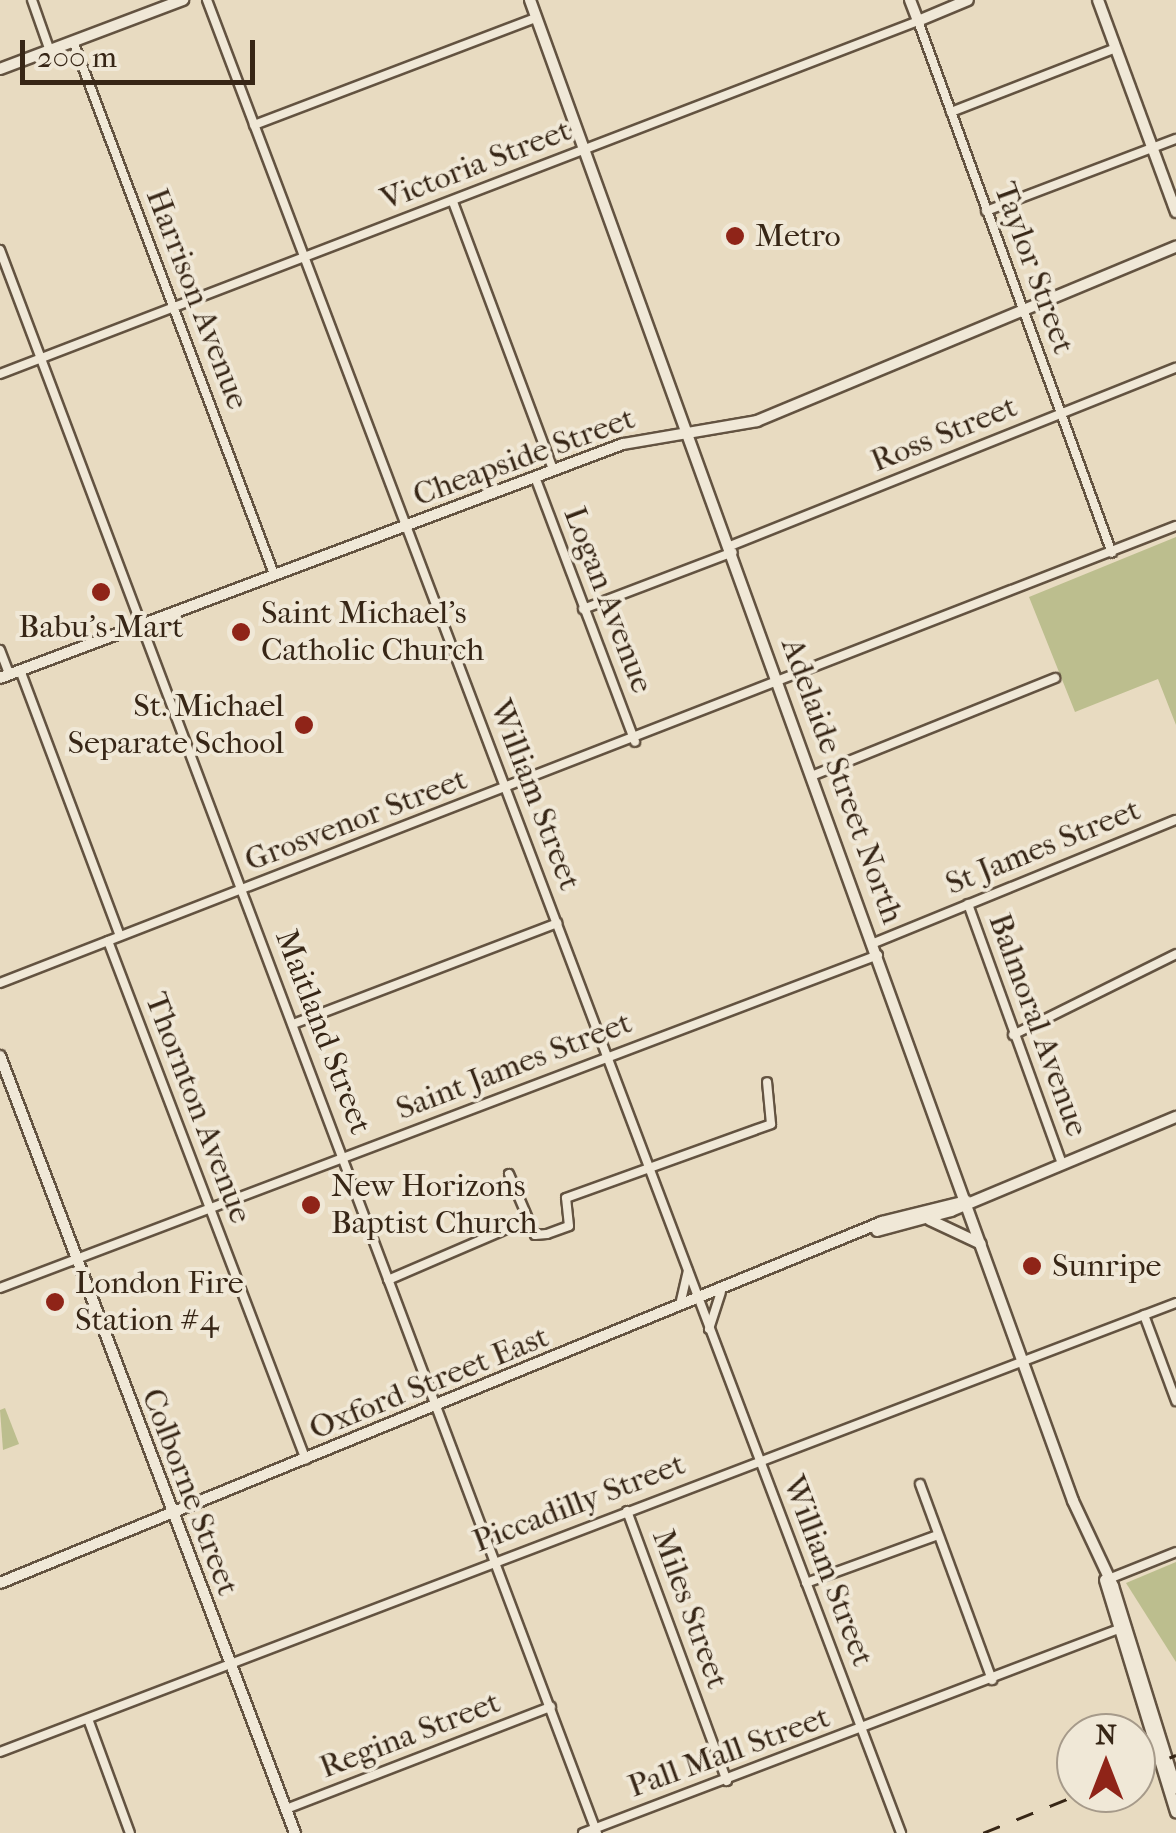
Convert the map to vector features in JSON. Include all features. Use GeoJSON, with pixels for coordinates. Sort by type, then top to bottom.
{"type":"FeatureCollection","features":[{"type":"Feature","properties":{"kind":"main road"},"geometry":{"type":"LineString","coordinates":[[0,70],[183,0]]}},
{"type":"Feature","properties":{"kind":"main road","name":"Adelaide Street North"},"geometry":{"type":"LineString","coordinates":[[530,0],[782,686],[1105,1580],[1176,1788]]}},
{"type":"Feature","properties":{"kind":"main road","name":"Taylor Street"},"geometry":{"type":"LineString","coordinates":[[910,0],[918,20]]}},
{"type":"Feature","properties":{"kind":"main road","name":"Victoria Street"},"geometry":{"type":"LineString","coordinates":[[918,20],[968,0]]}},
{"type":"Feature","properties":{"kind":"main road"},"geometry":{"type":"LineString","coordinates":[[1098,0],[1176,212]]}},
{"type":"Feature","properties":{"kind":"main road","name":"Cheapside Street"},"geometry":{"type":"LineString","coordinates":[[10,674],[553,469],[687,432],[757,421],[1176,248]]}},
{"type":"Feature","properties":{"kind":"main road","name":"Colborne Street"},"geometry":{"type":"LineString","coordinates":[[0,1056],[294,1833]]}},
{"type":"Feature","properties":{"kind":"main road","name":"Oxford Street East"},"geometry":{"type":"LineString","coordinates":[[877,1230],[926,1220],[966,1200],[1176,1117]]}},
{"type":"Feature","properties":{"kind":"main road","name":"Oxford Street East"},"geometry":{"type":"LineString","coordinates":[[0,1582],[947,1199],[966,1200]]}},
{"type":"Feature","properties":{"kind":"main road"},"geometry":{"type":"LineString","coordinates":[[926,1220],[958,1226],[982,1244]]}},
{"type":"Feature","properties":{"kind":"main road","name":"Adelaide Street North"},"geometry":{"type":"LineString","coordinates":[[1105,1580],[1116,1630],[1176,1812]]}},
{"type":"Feature","properties":{"kind":"street"},"geometry":{"type":"LineString","coordinates":[[32,0],[50,50]]}},
{"type":"Feature","properties":{"kind":"street","name":"William Street"},"geometry":{"type":"LineString","coordinates":[[207,0],[902,1833]]}},
{"type":"Feature","properties":{"kind":"street"},"geometry":{"type":"LineString","coordinates":[[254,124],[536,18]]}},
{"type":"Feature","properties":{"kind":"street","name":"Taylor Street"},"geometry":{"type":"LineString","coordinates":[[918,20],[1112,553]]}},
{"type":"Feature","properties":{"kind":"street","name":"Victoria Street"},"geometry":{"type":"LineString","coordinates":[[0,374],[918,20]]}},
{"type":"Feature","properties":{"kind":"street","name":"Harrison Avenue"},"geometry":{"type":"LineString","coordinates":[[73,41],[274,574]]}},
{"type":"Feature","properties":{"kind":"street"},"geometry":{"type":"LineString","coordinates":[[950,112],[1116,48]]}},
{"type":"Feature","properties":{"kind":"street"},"geometry":{"type":"LineString","coordinates":[[986,211],[1176,139]]}},
{"type":"Feature","properties":{"kind":"street","name":"Logan Avenue"},"geometry":{"type":"LineString","coordinates":[[452,202],[553,469]]}},
{"type":"Feature","properties":{"kind":"street","name":"Maitland Street"},"geometry":{"type":"LineString","coordinates":[[0,250],[596,1831]]}},
{"type":"Feature","properties":{"kind":"street","name":"Ross Street"},"geometry":{"type":"LineString","coordinates":[[583,609],[1176,368]]}},
{"type":"Feature","properties":{"kind":"street","name":"Logan Avenue"},"geometry":{"type":"LineString","coordinates":[[535,476],[634,742]]}},
{"type":"Feature","properties":{"kind":"street","name":"Grosvenor Street"},"geometry":{"type":"LineString","coordinates":[[0,983],[782,686],[1176,526]]}},
{"type":"Feature","properties":{"kind":"street"},"geometry":{"type":"LineString","coordinates":[[0,650],[120,936]]}},
{"type":"Feature","properties":{"kind":"street"},"geometry":{"type":"LineString","coordinates":[[814,776],[1055,678]]}},
{"type":"Feature","properties":{"kind":"street","name":"St James Street"},"geometry":{"type":"LineString","coordinates":[[874,942],[1176,820]]}},
{"type":"Feature","properties":{"kind":"street","name":"Balmoral Avenue"},"geometry":{"type":"LineString","coordinates":[[968,904],[1062,1163]]}},
{"type":"Feature","properties":{"kind":"street"},"geometry":{"type":"LineString","coordinates":[[293,1024],[557,923]]}},
{"type":"Feature","properties":{"kind":"street","name":"Thornton Avenue"},"geometry":{"type":"LineString","coordinates":[[108,941],[306,1460]]}},
{"type":"Feature","properties":{"kind":"street"},"geometry":{"type":"LineString","coordinates":[[1013,1035],[1176,954]]}},
{"type":"Feature","properties":{"kind":"street","name":"Saint James Street"},"geometry":{"type":"LineString","coordinates":[[0,1288],[878,955]]}},
{"type":"Feature","properties":{"kind":"street"},"geometry":{"type":"LineString","coordinates":[[509,1174],[535,1236],[568,1226],[566,1198],[771,1124],[777,1108],[767,1082]]}},
{"type":"Feature","properties":{"kind":"street"},"geometry":{"type":"LineString","coordinates":[[388,1280],[526,1220]]}},
{"type":"Feature","properties":{"kind":"street"},"geometry":{"type":"LineString","coordinates":[[676,1310],[688,1271]]}},
{"type":"Feature","properties":{"kind":"street"},"geometry":{"type":"LineString","coordinates":[[709,1329],[721,1292]]}},
{"type":"Feature","properties":{"kind":"street","name":"Piccadilly Street"},"geometry":{"type":"LineString","coordinates":[[0,1752],[1176,1303]]}},
{"type":"Feature","properties":{"kind":"street"},"geometry":{"type":"LineString","coordinates":[[1144,1315],[1176,1401]]}},
{"type":"Feature","properties":{"kind":"street"},"geometry":{"type":"LineString","coordinates":[[920,1484],[992,1680]]}},
{"type":"Feature","properties":{"kind":"street","name":"Miles Street"},"geometry":{"type":"LineString","coordinates":[[627,1511],[726,1781]]}},
{"type":"Feature","properties":{"kind":"street"},"geometry":{"type":"LineString","coordinates":[[806,1583],[938,1535]]}},
{"type":"Feature","properties":{"kind":"street"},"geometry":{"type":"LineString","coordinates":[[1105,1580],[1176,1552]]}},
{"type":"Feature","properties":{"kind":"street","name":"Pall Mall Street"},"geometry":{"type":"LineString","coordinates":[[584,1833],[1116,1630]]}},
{"type":"Feature","properties":{"kind":"street","name":"Regina Street"},"geometry":{"type":"LineString","coordinates":[[286,1809],[551,1708]]}},
{"type":"Feature","properties":{"kind":"street"},"geometry":{"type":"LineString","coordinates":[[88,1719],[130,1833]]}},
{"type":"Feature","properties":{"kind":"green space"},"geometry":{"type":"Polygon","coordinates":[[[1176,537],[1176,725],[1158,679],[1075,712],[1029,597],[1176,537]]]}},
{"type":"Feature","properties":{"kind":"green space"},"geometry":{"type":"Polygon","coordinates":[[[5,1408],[19,1444],[3,1450],[0,1410],[5,1408]]]}},
{"type":"Feature","properties":{"kind":"green space"},"geometry":{"type":"Polygon","coordinates":[[[1176,1562],[1176,1662],[1126,1583],[1176,1562]]]}},
{"type":"Feature","properties":{"kind":"railway"},"geometry":{"type":"LineString","coordinates":[[1156,1763],[1176,1755]]}},
{"type":"Feature","properties":{"kind":"railway"},"geometry":{"type":"LineString","coordinates":[[983,1833],[1056,1804]]}},
{"type":"Feature","properties":{"kind":"place","name":"Metro"},"geometry":{"type":"Point","coordinates":[735,236]}},
{"type":"Feature","properties":{"kind":"place","name":"Babu's Mart"},"geometry":{"type":"Point","coordinates":[101,592]}},
{"type":"Feature","properties":{"kind":"place","name":"Saint Michael's Catholic Church"},"geometry":{"type":"Point","coordinates":[241,632]}},
{"type":"Feature","properties":{"kind":"place","name":"St. Michael Separate School"},"geometry":{"type":"Point","coordinates":[304,725]}},
{"type":"Feature","properties":{"kind":"place","name":"New Horizons Baptist Church"},"geometry":{"type":"Point","coordinates":[311,1205]}},
{"type":"Feature","properties":{"kind":"place","name":"Sunripe"},"geometry":{"type":"Point","coordinates":[1032,1266]}},
{"type":"Feature","properties":{"kind":"place","name":"London Fire Station #4"},"geometry":{"type":"Point","coordinates":[55,1302]}}]}
